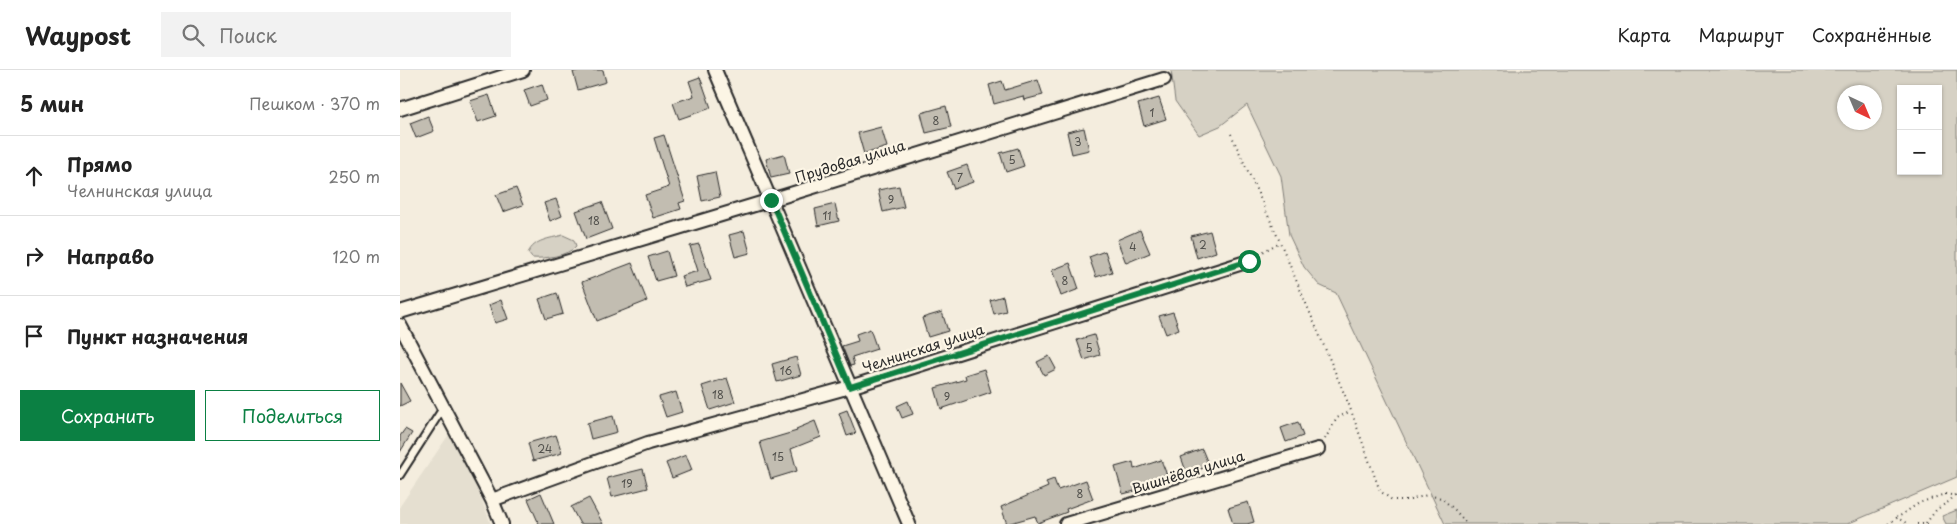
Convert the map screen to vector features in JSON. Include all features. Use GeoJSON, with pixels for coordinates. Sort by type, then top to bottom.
{"type":"FeatureCollection","features":[{"type":"Feature","properties":{"kind":"street"},"geometry":{"type":"LineString","coordinates":[[400,109],[522,70]]}},
{"type":"Feature","properties":{"kind":"street"},"geometry":{"type":"LineString","coordinates":[[715,70],[909,524]]}},
{"type":"Feature","properties":{"kind":"street","name":"Прудовая улица"},"geometry":{"type":"LineString","coordinates":[[400,312],[1164,80]]}},
{"type":"Feature","properties":{"kind":"street","name":"Челнинская улица"},"geometry":{"type":"LineString","coordinates":[[492,500],[648,443],[850,387],[1249,261]]}},
{"type":"Feature","properties":{"kind":"street"},"geometry":{"type":"LineString","coordinates":[[400,325],[492,500],[502,524]]}},
{"type":"Feature","properties":{"kind":"street","name":"Вишнёвая улица"},"geometry":{"type":"LineString","coordinates":[[1066,524],[1318,449]]}},
{"type":"Feature","properties":{"kind":"lane"},"geometry":{"type":"LineString","coordinates":[[400,475],[444,407]]}},
{"type":"Feature","properties":{"kind":"path"},"geometry":{"type":"LineString","coordinates":[[1231,134],[1280,242],[1351,411],[1380,491],[1392,500],[1410,500],[1427,496],[1441,498],[1467,524]]}},
{"type":"Feature","properties":{"kind":"path"},"geometry":{"type":"LineString","coordinates":[[1249,261],[1280,242]]}},
{"type":"Feature","properties":{"kind":"path"},"geometry":{"type":"LineString","coordinates":[[1318,449],[1330,433],[1337,418],[1351,411]]}},
{"type":"Feature","properties":{"kind":"path"},"geometry":{"type":"LineString","coordinates":[[1917,524],[1928,523],[1938,509],[1956,496],[1957,492]]}},
{"type":"Feature","properties":{"kind":"path"},"geometry":{"type":"LineString","coordinates":[[1888,524],[1919,503],[1945,494],[1956,496]]}},
{"type":"Feature","properties":{"kind":"path"},"geometry":{"type":"LineString","coordinates":[[1896,517],[1908,524]]}},
{"type":"Feature","properties":{"kind":"shaded area"},"geometry":{"type":"Polygon","coordinates":[[[1171,70],[1957,70],[1957,477],[1847,524],[1445,524],[1336,293],[1319,285],[1304,267],[1289,235],[1281,176],[1247,105],[1220,126],[1199,135],[1175,101],[1171,70]]]}},
{"type":"Feature","properties":{"kind":"shaded area"},"geometry":{"type":"Polygon","coordinates":[[[563,235],[574,240],[576,246],[556,256],[532,258],[528,253],[538,242],[563,235]]]}},
{"type":"Feature","properties":{"kind":"shaded area"},"geometry":{"type":"Polygon","coordinates":[[[454,427],[491,524],[400,524],[400,506],[454,427]]]}},
{"type":"Feature","properties":{"kind":"shaded area"},"geometry":{"type":"Polygon","coordinates":[[[1957,510],[1957,524],[1946,524],[1942,516],[1957,510]]]}},
{"type":"Feature","properties":{"kind":"building"},"geometry":{"type":"Polygon","coordinates":[[[580,70],[603,70],[606,82],[578,90],[573,72],[580,70]]]}},
{"type":"Feature","properties":{"kind":"building"},"geometry":{"type":"Polygon","coordinates":[[[700,77],[711,108],[679,119],[673,103],[694,96],[689,81],[700,77]]]}},
{"type":"Feature","properties":{"kind":"building"},"geometry":{"type":"Polygon","coordinates":[[[1038,80],[1043,95],[1024,100],[1023,96],[994,104],[989,85],[1002,81],[1005,90],[1038,80]]]}},
{"type":"Feature","properties":{"kind":"building"},"geometry":{"type":"Polygon","coordinates":[[[542,84],[547,100],[530,106],[524,90],[542,84]]]}},
{"type":"Feature","properties":{"kind":"building"},"geometry":{"type":"Polygon","coordinates":[[[489,95],[496,116],[478,122],[470,101],[489,95]]]}},
{"type":"Feature","properties":{"kind":"building"},"geometry":{"type":"Polygon","coordinates":[[[1159,98],[1166,119],[1144,126],[1138,104],[1159,98]]]}},
{"type":"Feature","properties":{"kind":"building"},"geometry":{"type":"Polygon","coordinates":[[[946,106],[951,127],[926,133],[921,113],[946,106]]]}},
{"type":"Feature","properties":{"kind":"building"},"geometry":{"type":"Polygon","coordinates":[[[428,116],[434,131],[416,138],[410,123],[428,116]]]}},
{"type":"Feature","properties":{"kind":"building"},"geometry":{"type":"Polygon","coordinates":[[[881,127],[887,147],[864,154],[858,133],[881,127]]]}},
{"type":"Feature","properties":{"kind":"building"},"geometry":{"type":"Polygon","coordinates":[[[1084,128],[1089,150],[1072,154],[1067,132],[1084,128]]]}},
{"type":"Feature","properties":{"kind":"building"},"geometry":{"type":"Polygon","coordinates":[[[664,135],[685,201],[679,203],[681,209],[653,218],[645,195],[669,187],[654,138],[664,135]]]}},
{"type":"Feature","properties":{"kind":"building"},"geometry":{"type":"Polygon","coordinates":[[[1018,148],[1024,166],[1006,172],[1000,153],[1018,148]]]}},
{"type":"Feature","properties":{"kind":"building"},"geometry":{"type":"Polygon","coordinates":[[[784,154],[789,174],[771,178],[766,159],[784,154]]]}},
{"type":"Feature","properties":{"kind":"building"},"geometry":{"type":"Polygon","coordinates":[[[967,165],[973,182],[954,189],[947,172],[967,165]]]}},
{"type":"Feature","properties":{"kind":"building"},"geometry":{"type":"Polygon","coordinates":[[[715,172],[720,197],[702,201],[697,176],[715,172]]]}},
{"type":"Feature","properties":{"kind":"building"},"geometry":{"type":"Polygon","coordinates":[[[899,186],[904,207],[883,212],[878,190],[899,186]]]}},
{"type":"Feature","properties":{"kind":"building"},"geometry":{"type":"Polygon","coordinates":[[[516,188],[523,205],[503,212],[496,195],[516,188]]]}},
{"type":"Feature","properties":{"kind":"building"},"geometry":{"type":"Polygon","coordinates":[[[556,199],[562,216],[550,221],[544,203],[556,199]]]}},
{"type":"Feature","properties":{"kind":"building"},"geometry":{"type":"Polygon","coordinates":[[[602,202],[612,229],[586,239],[576,211],[602,202]]]}},
{"type":"Feature","properties":{"kind":"building"},"geometry":{"type":"Polygon","coordinates":[[[835,204],[839,221],[818,226],[815,209],[835,204]]]}},
{"type":"Feature","properties":{"kind":"building"},"geometry":{"type":"Polygon","coordinates":[[[1140,230],[1150,253],[1126,263],[1117,240],[1140,230]]]}},
{"type":"Feature","properties":{"kind":"building"},"geometry":{"type":"Polygon","coordinates":[[[744,231],[750,253],[735,257],[729,235],[744,231]]]}},
{"type":"Feature","properties":{"kind":"building"},"geometry":{"type":"Polygon","coordinates":[[[1210,231],[1216,252],[1197,258],[1191,236],[1210,231]]]}},
{"type":"Feature","properties":{"kind":"building"},"geometry":{"type":"Polygon","coordinates":[[[699,244],[711,280],[685,287],[681,276],[698,271],[690,246],[699,244]]]}},
{"type":"Feature","properties":{"kind":"building"},"geometry":{"type":"Polygon","coordinates":[[[667,251],[674,276],[656,281],[648,257],[667,251]]]}},
{"type":"Feature","properties":{"kind":"building"},"geometry":{"type":"Polygon","coordinates":[[[1105,251],[1112,272],[1096,277],[1089,257],[1105,251]]]}},
{"type":"Feature","properties":{"kind":"building"},"geometry":{"type":"Polygon","coordinates":[[[632,263],[647,301],[597,321],[582,282],[632,263]]]}},
{"type":"Feature","properties":{"kind":"building"},"geometry":{"type":"Polygon","coordinates":[[[1070,263],[1079,289],[1061,296],[1052,270],[1070,263]]]}},
{"type":"Feature","properties":{"kind":"building"},"geometry":{"type":"Polygon","coordinates":[[[557,293],[563,314],[546,319],[539,299],[557,293]]]}},
{"type":"Feature","properties":{"kind":"building"},"geometry":{"type":"Polygon","coordinates":[[[1003,296],[1006,311],[994,314],[990,300],[1003,296]]]}},
{"type":"Feature","properties":{"kind":"building"},"geometry":{"type":"Polygon","coordinates":[[[501,300],[508,319],[495,323],[489,305],[501,300]]]}},
{"type":"Feature","properties":{"kind":"building"},"geometry":{"type":"Polygon","coordinates":[[[942,312],[948,331],[928,337],[922,318],[942,312]]]}},
{"type":"Feature","properties":{"kind":"building"},"geometry":{"type":"Polygon","coordinates":[[[1173,312],[1179,329],[1166,334],[1159,316],[1173,312]]]}},
{"type":"Feature","properties":{"kind":"building"},"geometry":{"type":"Polygon","coordinates":[[[870,329],[877,349],[852,357],[854,365],[850,366],[842,346],[858,341],[856,334],[870,329]]]}},
{"type":"Feature","properties":{"kind":"building"},"geometry":{"type":"Polygon","coordinates":[[[1094,335],[1100,355],[1084,360],[1077,340],[1094,335]]]}},
{"type":"Feature","properties":{"kind":"building"},"geometry":{"type":"Polygon","coordinates":[[[1049,356],[1056,369],[1044,375],[1037,362],[1049,356]]]}},
{"type":"Feature","properties":{"kind":"building"},"geometry":{"type":"Polygon","coordinates":[[[796,357],[801,375],[777,382],[772,364],[796,357]]]}},
{"type":"Feature","properties":{"kind":"building"},"geometry":{"type":"Polygon","coordinates":[[[984,369],[991,392],[941,409],[935,388],[966,379],[965,375],[984,369]]]}},
{"type":"Feature","properties":{"kind":"building"},"geometry":{"type":"Polygon","coordinates":[[[727,378],[735,402],[710,410],[702,386],[727,378]]]}},
{"type":"Feature","properties":{"kind":"building"},"geometry":{"type":"Polygon","coordinates":[[[400,383],[410,401],[400,406],[400,383]]]}},
{"type":"Feature","properties":{"kind":"building"},"geometry":{"type":"Polygon","coordinates":[[[676,392],[682,412],[666,417],[659,397],[676,392]]]}},
{"type":"Feature","properties":{"kind":"building"},"geometry":{"type":"Polygon","coordinates":[[[908,401],[913,414],[902,418],[897,406],[908,401]]]}},
{"type":"Feature","properties":{"kind":"building"},"geometry":{"type":"Polygon","coordinates":[[[847,410],[856,433],[847,436],[839,413],[847,410]]]}},
{"type":"Feature","properties":{"kind":"building"},"geometry":{"type":"Polygon","coordinates":[[[613,416],[617,432],[591,439],[587,423],[613,416]]]}},
{"type":"Feature","properties":{"kind":"building"},"geometry":{"type":"Polygon","coordinates":[[[815,421],[821,437],[791,449],[797,471],[771,479],[760,442],[797,431],[796,429],[815,421]]]}},
{"type":"Feature","properties":{"kind":"building"},"geometry":{"type":"Polygon","coordinates":[[[1298,422],[1303,436],[1286,442],[1281,428],[1298,422]]]}},
{"type":"Feature","properties":{"kind":"building"},"geometry":{"type":"Polygon","coordinates":[[[405,429],[412,433],[400,452],[400,436],[405,429]]]}},
{"type":"Feature","properties":{"kind":"building"},"geometry":{"type":"Polygon","coordinates":[[[556,435],[562,453],[533,461],[528,443],[556,435]]]}},
{"type":"Feature","properties":{"kind":"building"},"geometry":{"type":"Polygon","coordinates":[[[1202,449],[1209,466],[1187,474],[1181,457],[1202,449]]]}},
{"type":"Feature","properties":{"kind":"building"},"geometry":{"type":"Polygon","coordinates":[[[686,455],[692,470],[672,478],[666,463],[686,455]]]}},
{"type":"Feature","properties":{"kind":"building"},"geometry":{"type":"Polygon","coordinates":[[[1161,460],[1167,475],[1134,486],[1135,491],[1123,494],[1115,467],[1133,462],[1134,469],[1161,460]]]}},
{"type":"Feature","properties":{"kind":"building"},"geometry":{"type":"Polygon","coordinates":[[[643,469],[648,488],[612,497],[607,478],[643,469]]]}},
{"type":"Feature","properties":{"kind":"building"},"geometry":{"type":"Polygon","coordinates":[[[1054,479],[1058,490],[1086,480],[1093,499],[1066,509],[1067,512],[1038,523],[1035,516],[1007,524],[1001,507],[1048,487],[1046,482],[1054,479]]]}},
{"type":"Feature","properties":{"kind":"building"},"geometry":{"type":"Polygon","coordinates":[[[541,493],[554,524],[539,524],[528,499],[541,493]]]}},
{"type":"Feature","properties":{"kind":"building"},"geometry":{"type":"Polygon","coordinates":[[[589,498],[603,524],[580,524],[571,507],[589,498]]]}},
{"type":"Feature","properties":{"kind":"building"},"geometry":{"type":"Polygon","coordinates":[[[1248,502],[1254,522],[1233,524],[1228,508],[1248,502]]]}},
{"type":"Feature","properties":{"kind":"route"},"geometry":{"type":"LineString","coordinates":[[771,200],[850,387],[1249,261]]}}]}
